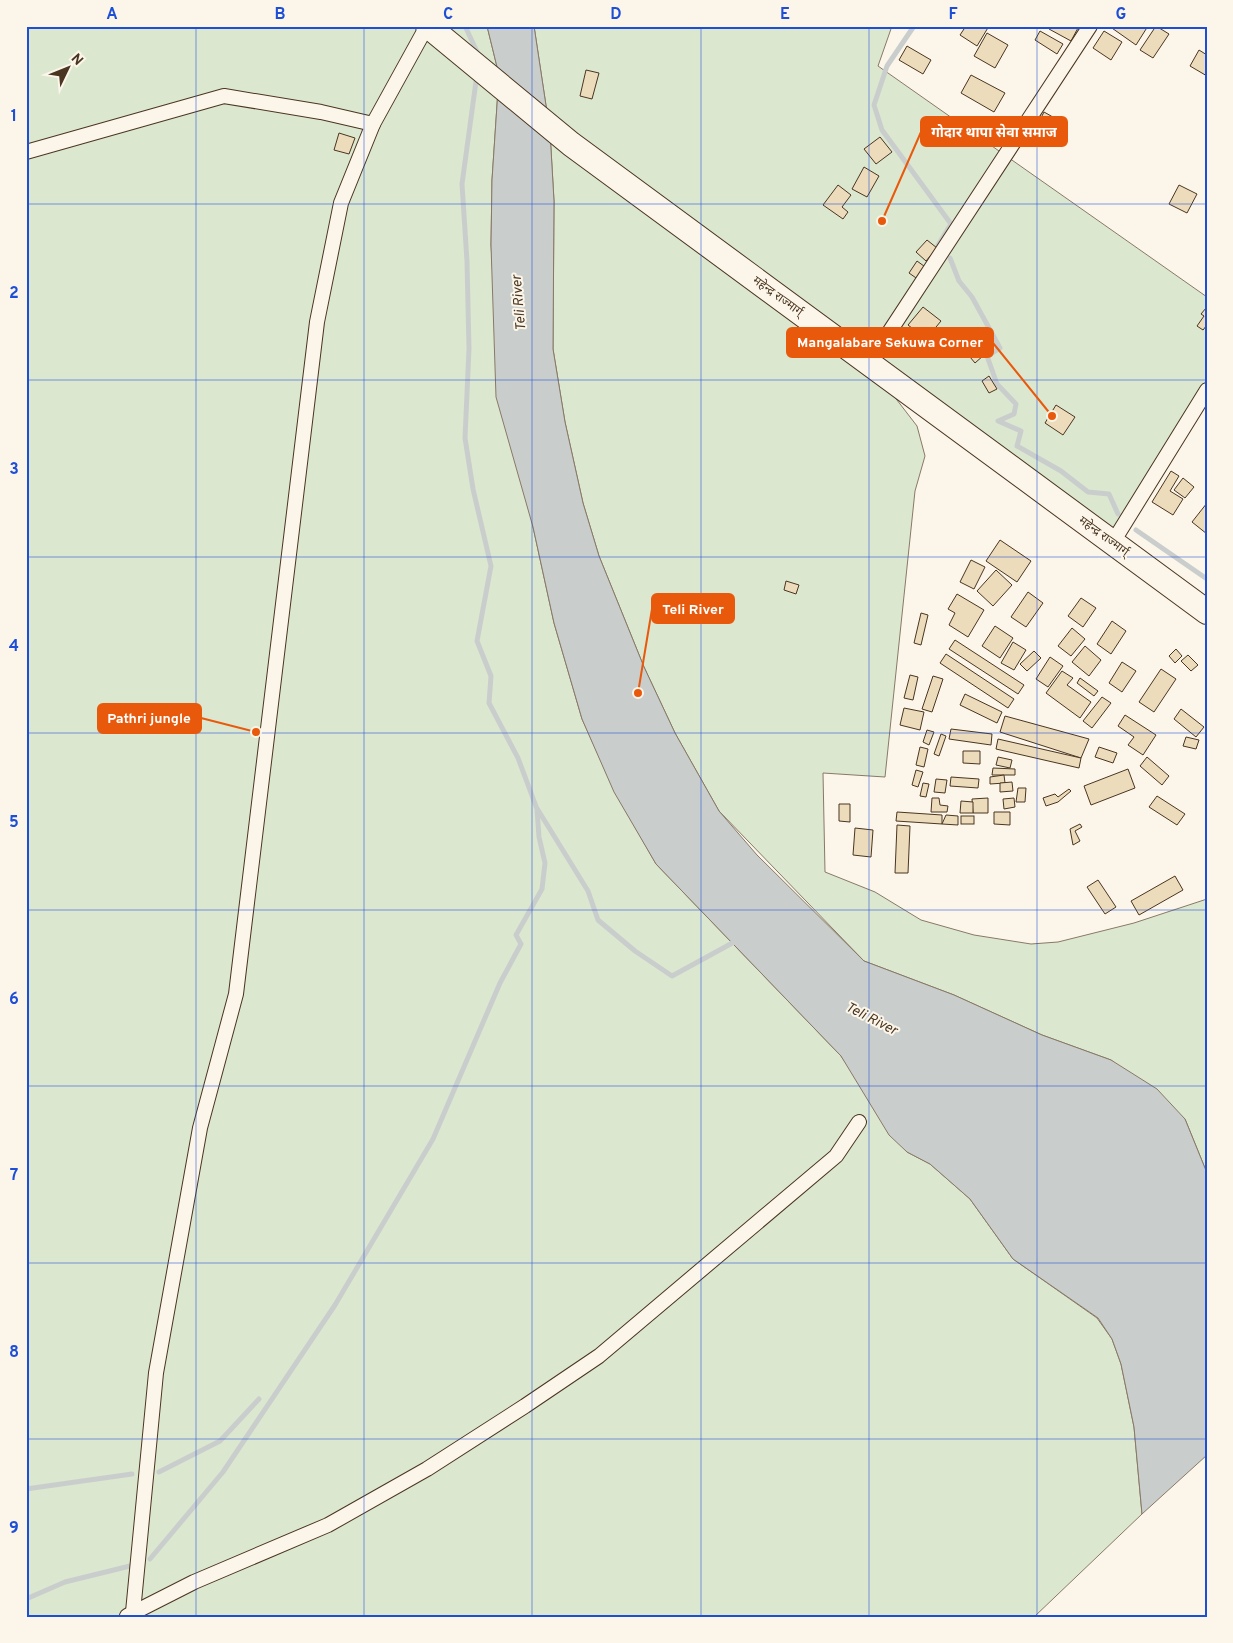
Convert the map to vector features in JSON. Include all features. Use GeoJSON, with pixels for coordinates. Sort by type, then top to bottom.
{"type":"FeatureCollection","features":[{"type":"Feature","properties":{"kind":"highway","name":"महेन्द्र राज्मार्ग्"},"geometry":{"type":"LineString","coordinates":[[428,26],[571,144],[1207,612]]}},
{"type":"Feature","properties":{"kind":"street"},"geometry":{"type":"LineString","coordinates":[[129,1615],[156,1373],[200,1128],[236,994],[317,322],[341,203],[373,124],[428,26]]}},
{"type":"Feature","properties":{"kind":"street"},"geometry":{"type":"LineString","coordinates":[[869,363],[1090,26]]}},
{"type":"Feature","properties":{"kind":"street"},"geometry":{"type":"LineString","coordinates":[[26,152],[224,96],[321,112],[373,124]]}},
{"type":"Feature","properties":{"kind":"street"},"geometry":{"type":"LineString","coordinates":[[1113,542],[1207,390]]}},
{"type":"Feature","properties":{"kind":"street"},"geometry":{"type":"LineString","coordinates":[[129,1615],[194,1582],[328,1525],[427,1469],[540,1396],[607,1349],[836,1156],[859,1122]]}},
{"type":"Feature","properties":{"kind":"green space"},"geometry":{"type":"Polygon","coordinates":[[[26,26],[487,26],[499,75],[492,180],[491,245],[495,307],[533,527],[554,623],[582,719],[615,792],[656,864],[841,1056],[907,1152],[930,1164],[970,1199],[1013,1259],[1097,1318],[1112,1339],[1121,1364],[1134,1427],[1142,1514],[1034,1617],[26,1617],[26,26]]]}},
{"type":"Feature","properties":{"kind":"green space"},"geometry":{"type":"Polygon","coordinates":[[[534,26],[892,26],[878,66],[1207,297],[1207,390],[1113,542],[870,365],[917,426],[925,456],[915,491],[885,777],[823,773],[825,872],[875,892],[921,920],[974,935],[1031,944],[1058,942],[1134,923],[1207,899],[1207,1173],[1185,1119],[1111,1060],[1042,1035],[954,995],[864,961],[719,811],[675,733],[644,667],[599,556],[583,503],[565,422],[553,349],[554,201],[550,132],[534,26]]]}},
{"type":"Feature","properties":{"kind":"water"},"geometry":{"type":"Polygon","coordinates":[[[487,26],[534,26],[550,132],[554,201],[553,349],[565,422],[583,503],[599,556],[644,667],[675,733],[719,811],[757,855],[864,961],[954,995],[1042,1035],[1111,1060],[1157,1089],[1185,1119],[1207,1173],[1207,1455],[1142,1514],[1134,1427],[1121,1364],[1112,1339],[1098,1318],[1013,1259],[970,1199],[930,1164],[907,1152],[889,1135],[841,1056],[656,864],[614,792],[582,719],[554,623],[533,527],[496,397],[491,245],[492,180],[499,75],[487,26]]]}},
{"type":"Feature","properties":{"kind":"building"},"geometry":{"type":"Polygon","coordinates":[[[966,26],[989,26],[977,46],[960,35],[966,26]]]}},
{"type":"Feature","properties":{"kind":"building"},"geometry":{"type":"Polygon","coordinates":[[[1050,26],[1079,26],[1071,41],[1049,29],[1050,26]]]}},
{"type":"Feature","properties":{"kind":"building"},"geometry":{"type":"Polygon","coordinates":[[[1109,26],[1148,26],[1136,45],[1109,26]]]}},
{"type":"Feature","properties":{"kind":"building"},"geometry":{"type":"Polygon","coordinates":[[[1156,26],[1169,34],[1153,58],[1140,50],[1156,26]]]}},
{"type":"Feature","properties":{"kind":"building"},"geometry":{"type":"Polygon","coordinates":[[[1040,31],[1063,44],[1057,54],[1035,40],[1040,31]]]}},
{"type":"Feature","properties":{"kind":"building"},"geometry":{"type":"Polygon","coordinates":[[[1104,31],[1122,42],[1111,60],[1093,48],[1104,31]]]}},
{"type":"Feature","properties":{"kind":"building"},"geometry":{"type":"Polygon","coordinates":[[[987,33],[1008,45],[995,68],[974,56],[987,33]]]}},
{"type":"Feature","properties":{"kind":"building"},"geometry":{"type":"Polygon","coordinates":[[[907,46],[931,60],[923,74],[899,60],[907,46]]]}},
{"type":"Feature","properties":{"kind":"building"},"geometry":{"type":"Polygon","coordinates":[[[1199,50],[1207,55],[1207,76],[1190,66],[1199,50]]]}},
{"type":"Feature","properties":{"kind":"building"},"geometry":{"type":"Polygon","coordinates":[[[586,70],[599,73],[592,99],[580,96],[586,70]]]}},
{"type":"Feature","properties":{"kind":"building"},"geometry":{"type":"Polygon","coordinates":[[[971,75],[1005,93],[994,112],[961,93],[971,75]]]}},
{"type":"Feature","properties":{"kind":"building"},"geometry":{"type":"Polygon","coordinates":[[[1044,112],[1060,121],[1048,143],[1032,135],[1044,112]]]}},
{"type":"Feature","properties":{"kind":"building"},"geometry":{"type":"Polygon","coordinates":[[[339,133],[355,138],[349,154],[334,150],[339,133]]]}},
{"type":"Feature","properties":{"kind":"building"},"geometry":{"type":"Polygon","coordinates":[[[880,137],[892,152],[876,164],[864,149],[880,137]]]}},
{"type":"Feature","properties":{"kind":"building"},"geometry":{"type":"Polygon","coordinates":[[[864,167],[879,176],[867,197],[852,189],[864,167]]]}},
{"type":"Feature","properties":{"kind":"building"},"geometry":{"type":"Polygon","coordinates":[[[838,185],[851,195],[842,207],[848,212],[843,219],[823,205],[838,185]]]}},
{"type":"Feature","properties":{"kind":"building"},"geometry":{"type":"Polygon","coordinates":[[[1179,185],[1197,194],[1187,213],[1169,204],[1179,185]]]}},
{"type":"Feature","properties":{"kind":"building"},"geometry":{"type":"Polygon","coordinates":[[[927,240],[937,248],[926,261],[916,252],[927,240]]]}},
{"type":"Feature","properties":{"kind":"building"},"geometry":{"type":"Polygon","coordinates":[[[917,261],[928,269],[919,280],[909,273],[917,261]]]}},
{"type":"Feature","properties":{"kind":"building"},"geometry":{"type":"Polygon","coordinates":[[[923,307],[941,321],[926,339],[908,325],[923,307]]]}},
{"type":"Feature","properties":{"kind":"building"},"geometry":{"type":"Polygon","coordinates":[[[1206,308],[1207,325],[1203,330],[1197,326],[1204,316],[1201,314],[1206,308]]]}},
{"type":"Feature","properties":{"kind":"building"},"geometry":{"type":"Polygon","coordinates":[[[978,350],[984,355],[975,363],[970,357],[978,350]]]}},
{"type":"Feature","properties":{"kind":"building"},"geometry":{"type":"Polygon","coordinates":[[[989,376],[997,389],[989,393],[982,381],[989,376]]]}},
{"type":"Feature","properties":{"kind":"building"},"geometry":{"type":"Polygon","coordinates":[[[1056,405],[1075,417],[1063,435],[1045,423],[1056,405]]]}},
{"type":"Feature","properties":{"kind":"building"},"geometry":{"type":"Polygon","coordinates":[[[1171,471],[1179,476],[1170,491],[1183,499],[1173,515],[1152,502],[1171,471]]]}},
{"type":"Feature","properties":{"kind":"building"},"geometry":{"type":"Polygon","coordinates":[[[1183,478],[1194,487],[1185,498],[1174,490],[1183,478]]]}},
{"type":"Feature","properties":{"kind":"building"},"geometry":{"type":"Polygon","coordinates":[[[1207,503],[1207,534],[1192,522],[1207,503]]]}},
{"type":"Feature","properties":{"kind":"building"},"geometry":{"type":"Polygon","coordinates":[[[1000,540],[1031,561],[1017,582],[986,561],[1000,540]]]}},
{"type":"Feature","properties":{"kind":"building"},"geometry":{"type":"Polygon","coordinates":[[[971,560],[985,567],[974,589],[960,582],[971,560]]]}},
{"type":"Feature","properties":{"kind":"building"},"geometry":{"type":"Polygon","coordinates":[[[996,570],[1012,585],[993,606],[977,591],[996,570]]]}},
{"type":"Feature","properties":{"kind":"building"},"geometry":{"type":"Polygon","coordinates":[[[786,581],[799,585],[796,594],[784,590],[786,581]]]}},
{"type":"Feature","properties":{"kind":"building"},"geometry":{"type":"Polygon","coordinates":[[[1028,592],[1043,603],[1026,627],[1011,617],[1028,592]]]}},
{"type":"Feature","properties":{"kind":"building"},"geometry":{"type":"Polygon","coordinates":[[[957,594],[984,610],[968,637],[949,625],[955,613],[948,609],[957,594]]]}},
{"type":"Feature","properties":{"kind":"building"},"geometry":{"type":"Polygon","coordinates":[[[1081,598],[1096,608],[1083,627],[1068,616],[1081,598]]]}},
{"type":"Feature","properties":{"kind":"building"},"geometry":{"type":"Polygon","coordinates":[[[921,613],[928,615],[921,645],[914,643],[921,613]]]}},
{"type":"Feature","properties":{"kind":"building"},"geometry":{"type":"Polygon","coordinates":[[[1112,621],[1126,631],[1111,654],[1097,644],[1112,621]]]}},
{"type":"Feature","properties":{"kind":"building"},"geometry":{"type":"Polygon","coordinates":[[[995,626],[1013,638],[1000,658],[982,646],[995,626]]]}},
{"type":"Feature","properties":{"kind":"building"},"geometry":{"type":"Polygon","coordinates":[[[1072,628],[1085,639],[1071,656],[1058,646],[1072,628]]]}},
{"type":"Feature","properties":{"kind":"building"},"geometry":{"type":"Polygon","coordinates":[[[955,640],[1024,685],[1018,694],[949,649],[955,640]]]}},
{"type":"Feature","properties":{"kind":"building"},"geometry":{"type":"Polygon","coordinates":[[[1013,642],[1026,650],[1014,670],[1001,663],[1013,642]]]}},
{"type":"Feature","properties":{"kind":"building"},"geometry":{"type":"Polygon","coordinates":[[[1085,646],[1101,660],[1089,676],[1072,662],[1085,646]]]}},
{"type":"Feature","properties":{"kind":"building"},"geometry":{"type":"Polygon","coordinates":[[[1176,649],[1182,656],[1175,663],[1169,656],[1176,649]]]}},
{"type":"Feature","properties":{"kind":"building"},"geometry":{"type":"Polygon","coordinates":[[[1034,651],[1041,658],[1027,671],[1020,664],[1034,651]]]}},
{"type":"Feature","properties":{"kind":"building"},"geometry":{"type":"Polygon","coordinates":[[[946,654],[1014,699],[1008,708],[940,663],[946,654]]]}},
{"type":"Feature","properties":{"kind":"building"},"geometry":{"type":"Polygon","coordinates":[[[1188,655],[1198,665],[1191,671],[1181,661],[1188,655]]]}},
{"type":"Feature","properties":{"kind":"building"},"geometry":{"type":"Polygon","coordinates":[[[1050,657],[1063,666],[1048,687],[1036,679],[1050,657]]]}},
{"type":"Feature","properties":{"kind":"building"},"geometry":{"type":"Polygon","coordinates":[[[1122,662],[1136,671],[1122,692],[1109,683],[1122,662]]]}},
{"type":"Feature","properties":{"kind":"building"},"geometry":{"type":"Polygon","coordinates":[[[1161,669],[1176,679],[1154,712],[1139,702],[1161,669]]]}},
{"type":"Feature","properties":{"kind":"building"},"geometry":{"type":"Polygon","coordinates":[[[1062,671],[1073,678],[1067,685],[1091,702],[1080,718],[1046,693],[1062,671]]]}},
{"type":"Feature","properties":{"kind":"building"},"geometry":{"type":"Polygon","coordinates":[[[910,675],[918,677],[913,700],[904,698],[910,675]]]}},
{"type":"Feature","properties":{"kind":"building"},"geometry":{"type":"Polygon","coordinates":[[[933,676],[943,679],[932,712],[922,709],[933,676]]]}},
{"type":"Feature","properties":{"kind":"building"},"geometry":{"type":"Polygon","coordinates":[[[1080,678],[1098,691],[1094,696],[1077,683],[1080,678]]]}},
{"type":"Feature","properties":{"kind":"building"},"geometry":{"type":"Polygon","coordinates":[[[965,694],[1002,712],[997,723],[960,705],[965,694]]]}},
{"type":"Feature","properties":{"kind":"building"},"geometry":{"type":"Polygon","coordinates":[[[1102,697],[1111,703],[1092,728],[1083,721],[1102,697]]]}},
{"type":"Feature","properties":{"kind":"building"},"geometry":{"type":"Polygon","coordinates":[[[904,708],[924,712],[920,730],[900,725],[904,708]]]}},
{"type":"Feature","properties":{"kind":"building"},"geometry":{"type":"Polygon","coordinates":[[[1181,709],[1204,727],[1196,737],[1174,719],[1181,709]]]}},
{"type":"Feature","properties":{"kind":"building"},"geometry":{"type":"Polygon","coordinates":[[[1125,715],[1156,735],[1143,755],[1128,745],[1134,737],[1118,726],[1125,715]]]}},
{"type":"Feature","properties":{"kind":"building"},"geometry":{"type":"Polygon","coordinates":[[[1005,716],[1089,739],[1081,758],[1000,732],[1005,716]]]}},
{"type":"Feature","properties":{"kind":"building"},"geometry":{"type":"Polygon","coordinates":[[[951,729],[992,734],[991,745],[949,739],[951,729]]]}},
{"type":"Feature","properties":{"kind":"building"},"geometry":{"type":"Polygon","coordinates":[[[927,730],[934,732],[929,745],[923,742],[927,730]]]}},
{"type":"Feature","properties":{"kind":"building"},"geometry":{"type":"Polygon","coordinates":[[[941,734],[946,736],[939,756],[934,754],[941,734]]]}},
{"type":"Feature","properties":{"kind":"building"},"geometry":{"type":"Polygon","coordinates":[[[1186,737],[1199,740],[1196,749],[1183,746],[1186,737]]]}},
{"type":"Feature","properties":{"kind":"building"},"geometry":{"type":"Polygon","coordinates":[[[998,739],[1081,758],[1079,768],[996,749],[998,739]]]}},
{"type":"Feature","properties":{"kind":"building"},"geometry":{"type":"Polygon","coordinates":[[[920,747],[928,749],[924,767],[916,765],[920,747]]]}},
{"type":"Feature","properties":{"kind":"building"},"geometry":{"type":"Polygon","coordinates":[[[1099,747],[1117,753],[1113,763],[1095,757],[1099,747]]]}},
{"type":"Feature","properties":{"kind":"building"},"geometry":{"type":"Polygon","coordinates":[[[963,751],[980,751],[980,764],[963,763],[963,751]]]}},
{"type":"Feature","properties":{"kind":"building"},"geometry":{"type":"Polygon","coordinates":[[[998,757],[1012,760],[1010,768],[996,765],[998,757]]]}},
{"type":"Feature","properties":{"kind":"building"},"geometry":{"type":"Polygon","coordinates":[[[1147,757],[1169,776],[1162,785],[1140,766],[1147,757]]]}},
{"type":"Feature","properties":{"kind":"building"},"geometry":{"type":"Polygon","coordinates":[[[993,768],[1015,769],[1015,775],[992,775],[993,768]]]}},
{"type":"Feature","properties":{"kind":"building"},"geometry":{"type":"Polygon","coordinates":[[[1128,769],[1135,788],[1091,805],[1084,786],[1128,769]]]}},
{"type":"Feature","properties":{"kind":"building"},"geometry":{"type":"Polygon","coordinates":[[[916,770],[923,772],[918,787],[912,785],[916,770]]]}},
{"type":"Feature","properties":{"kind":"building"},"geometry":{"type":"Polygon","coordinates":[[[1004,775],[1005,783],[990,784],[990,777],[1004,775]]]}},
{"type":"Feature","properties":{"kind":"building"},"geometry":{"type":"Polygon","coordinates":[[[951,777],[979,779],[978,788],[950,786],[951,777]]]}},
{"type":"Feature","properties":{"kind":"building"},"geometry":{"type":"Polygon","coordinates":[[[936,779],[947,780],[945,793],[934,792],[936,779]]]}},
{"type":"Feature","properties":{"kind":"building"},"geometry":{"type":"Polygon","coordinates":[[[1012,782],[1013,791],[1000,792],[1000,783],[1012,782]]]}},
{"type":"Feature","properties":{"kind":"building"},"geometry":{"type":"Polygon","coordinates":[[[923,783],[929,784],[926,797],[920,796],[923,783]]]}},
{"type":"Feature","properties":{"kind":"building"},"geometry":{"type":"Polygon","coordinates":[[[1018,788],[1026,788],[1025,802],[1016,802],[1018,788]]]}},
{"type":"Feature","properties":{"kind":"building"},"geometry":{"type":"Polygon","coordinates":[[[1069,789],[1071,791],[1058,802],[1046,806],[1043,798],[1055,794],[1058,797],[1069,789]]]}},
{"type":"Feature","properties":{"kind":"building"},"geometry":{"type":"Polygon","coordinates":[[[1157,796],[1185,814],[1177,825],[1149,807],[1157,796]]]}},
{"type":"Feature","properties":{"kind":"building"},"geometry":{"type":"Polygon","coordinates":[[[932,798],[939,798],[940,805],[948,806],[947,812],[931,812],[932,798]]]}},
{"type":"Feature","properties":{"kind":"building"},"geometry":{"type":"Polygon","coordinates":[[[988,798],[988,813],[973,813],[972,799],[988,798]]]}},
{"type":"Feature","properties":{"kind":"building"},"geometry":{"type":"Polygon","coordinates":[[[1014,798],[1015,807],[1004,809],[1003,799],[1014,798]]]}},
{"type":"Feature","properties":{"kind":"building"},"geometry":{"type":"Polygon","coordinates":[[[961,801],[973,802],[973,813],[960,813],[961,801]]]}},
{"type":"Feature","properties":{"kind":"building"},"geometry":{"type":"Polygon","coordinates":[[[839,804],[850,804],[850,822],[839,821],[839,804]]]}},
{"type":"Feature","properties":{"kind":"building"},"geometry":{"type":"Polygon","coordinates":[[[897,812],[942,815],[942,824],[896,821],[897,812]]]}},
{"type":"Feature","properties":{"kind":"building"},"geometry":{"type":"Polygon","coordinates":[[[994,812],[1010,812],[1010,825],[994,824],[994,812]]]}},
{"type":"Feature","properties":{"kind":"building"},"geometry":{"type":"Polygon","coordinates":[[[946,815],[958,816],[958,825],[942,824],[946,815]]]}},
{"type":"Feature","properties":{"kind":"building"},"geometry":{"type":"Polygon","coordinates":[[[961,816],[974,816],[974,824],[961,824],[961,816]]]}},
{"type":"Feature","properties":{"kind":"building"},"geometry":{"type":"Polygon","coordinates":[[[1080,824],[1082,827],[1075,831],[1080,841],[1073,845],[1070,829],[1080,824]]]}},
{"type":"Feature","properties":{"kind":"building"},"geometry":{"type":"Polygon","coordinates":[[[897,825],[910,826],[908,873],[895,873],[897,825]]]}},
{"type":"Feature","properties":{"kind":"building"},"geometry":{"type":"Polygon","coordinates":[[[855,828],[873,830],[871,857],[853,855],[855,828]]]}},
{"type":"Feature","properties":{"kind":"building"},"geometry":{"type":"Polygon","coordinates":[[[1175,876],[1183,890],[1139,915],[1131,901],[1175,876]]]}},
{"type":"Feature","properties":{"kind":"building"},"geometry":{"type":"Polygon","coordinates":[[[1098,880],[1116,907],[1105,914],[1087,887],[1098,880]]]}},
{"type":"Feature","properties":{"kind":"waterway"},"geometry":{"type":"LineString","coordinates":[[465,26],[479,56]]}},
{"type":"Feature","properties":{"kind":"waterway"},"geometry":{"type":"LineString","coordinates":[[914,26],[887,66],[874,105],[882,130],[951,224],[938,245]]}},
{"type":"Feature","properties":{"kind":"waterway"},"geometry":{"type":"LineString","coordinates":[[150,1559],[223,1472],[335,1305],[433,1139],[500,983],[521,944],[516,935],[542,889],[545,863],[539,837],[537,809],[518,758],[489,703],[491,676],[477,641],[491,566],[473,489],[465,438],[469,349],[467,261],[462,184],[477,74]]}},
{"type":"Feature","properties":{"kind":"waterway"},"geometry":{"type":"LineString","coordinates":[[950,258],[959,281],[972,297],[1000,348],[987,356],[997,384],[1016,404],[1014,414],[998,421],[1021,431],[1017,446],[1061,471],[1088,492],[1109,494],[1118,514]]}},
{"type":"Feature","properties":{"kind":"waterway"},"geometry":{"type":"LineString","coordinates":[[1136,530],[1207,579]]}},
{"type":"Feature","properties":{"kind":"waterway"},"geometry":{"type":"LineString","coordinates":[[538,810],[588,891],[598,920],[635,951],[672,976],[736,941]]}},
{"type":"Feature","properties":{"kind":"waterway"},"geometry":{"type":"LineString","coordinates":[[159,1472],[220,1441],[259,1399]]}},
{"type":"Feature","properties":{"kind":"waterway"},"geometry":{"type":"LineString","coordinates":[[26,1489],[132,1474]]}},
{"type":"Feature","properties":{"kind":"waterway"},"geometry":{"type":"LineString","coordinates":[[26,1599],[65,1582],[130,1566]]}},
{"type":"Feature","properties":{"kind":"place","name":"गोदार थापा सेवा समाज"},"geometry":{"type":"Point","coordinates":[882,221]}},
{"type":"Feature","properties":{"kind":"place","name":"Mangalabare Sekuwa Corner"},"geometry":{"type":"Point","coordinates":[1052,416]}},
{"type":"Feature","properties":{"kind":"place","name":"Teli River"},"geometry":{"type":"Point","coordinates":[638,693]}},
{"type":"Feature","properties":{"kind":"place","name":"Pathri jungle"},"geometry":{"type":"Point","coordinates":[256,732]}}]}
